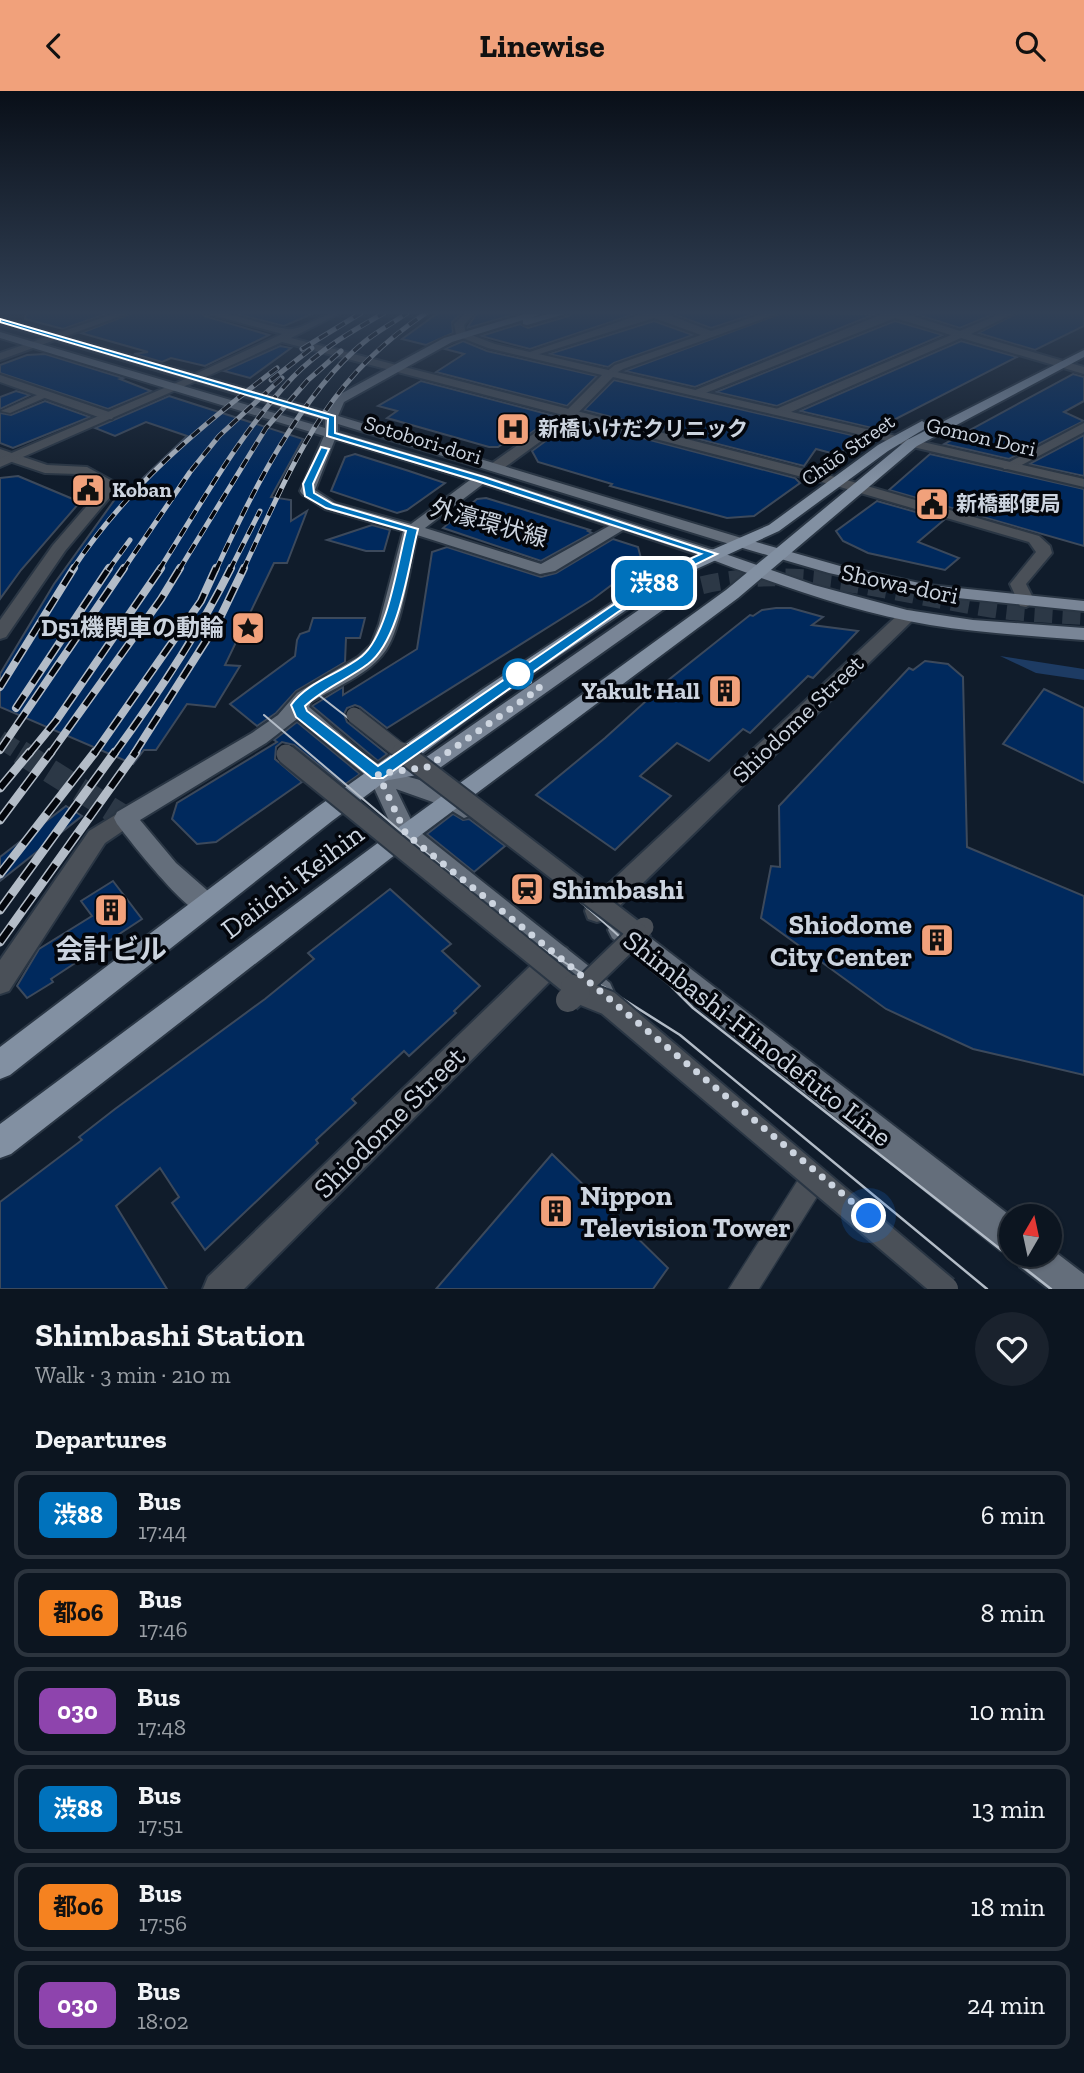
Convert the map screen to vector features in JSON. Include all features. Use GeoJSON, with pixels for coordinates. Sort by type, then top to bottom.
{"type":"FeatureCollection","features":[{"type":"Feature","properties":{"kind":"highway","name":"Chūō Street"},"geometry":{"type":"LineString","coordinates":[[711,554],[742,543],[784,522],[894,438],[1043,369]]}},
{"type":"Feature","properties":{"kind":"highway","name":"Chūō Street"},"geometry":{"type":"LineString","coordinates":[[759,571],[912,443],[1045,369]]}},
{"type":"Feature","properties":{"kind":"highway","name":"Daiichi Keihin"},"geometry":{"type":"LineString","coordinates":[[0,1065],[378,774],[623,603],[678,568],[711,554]]}},
{"type":"Feature","properties":{"kind":"highway","name":"Daiichi Keihin"},"geometry":{"type":"LineString","coordinates":[[0,1143],[406,834],[759,571]]}},
{"type":"Feature","properties":{"kind":"main road","name":"Sotobori-dori"},"geometry":{"type":"LineString","coordinates":[[113,369],[481,479],[711,554]]}},
{"type":"Feature","properties":{"kind":"main road","name":"Sotobori-dori"},"geometry":{"type":"LineString","coordinates":[[169,369],[742,543]]}},
{"type":"Feature","properties":{"kind":"main road","name":"Sotobori-dori"},"geometry":{"type":"LineString","coordinates":[[332,418],[332,411],[339,400],[393,369]]}},
{"type":"Feature","properties":{"kind":"main road","name":"Sotobori-dori"},"geometry":{"type":"LineString","coordinates":[[332,418],[416,369]]}},
{"type":"Feature","properties":{"kind":"main road","name":"外濠環状線"},"geometry":{"type":"LineString","coordinates":[[332,418],[331,434],[308,484],[309,494],[330,506],[540,569],[549,568],[623,524]]}},
{"type":"Feature","properties":{"kind":"main road","name":"外濠環状線"},"geometry":{"type":"LineString","coordinates":[[412,529],[481,479]]}},
{"type":"Feature","properties":{"kind":"main road"},"geometry":{"type":"LineString","coordinates":[[207,905],[168,870],[125,818],[259,738],[285,720],[310,694],[373,653],[382,642],[412,529]]}},
{"type":"Feature","properties":{"kind":"main road","name":"Showa-dori"},"geometry":{"type":"LineString","coordinates":[[742,543],[781,555],[930,590],[1084,606]]}},
{"type":"Feature","properties":{"kind":"main road","name":"Showa-dori"},"geometry":{"type":"LineString","coordinates":[[711,554],[856,602],[908,615],[982,627],[1084,634]]}},
{"type":"Feature","properties":{"kind":"main road"},"geometry":{"type":"LineString","coordinates":[[378,774],[427,767],[675,593]]}},
{"type":"Feature","properties":{"kind":"main road"},"geometry":{"type":"LineString","coordinates":[[298,705],[301,713],[378,774],[406,834],[558,956],[957,1289]]}},
{"type":"Feature","properties":{"kind":"main road","name":"Shimbashi-Hinodefuto Line"},"geometry":{"type":"LineString","coordinates":[[378,774],[452,800],[999,1228]]}},
{"type":"Feature","properties":{"kind":"main road"},"geometry":{"type":"LineString","coordinates":[[1048,1267],[1076,1289]]}},
{"type":"Feature","properties":{"kind":"street"},"geometry":{"type":"LineString","coordinates":[[4,458],[108,417],[215,369]]}},
{"type":"Feature","properties":{"kind":"street"},"geometry":{"type":"LineString","coordinates":[[399,369],[838,482],[1034,539],[1041,544],[1044,553],[1018,585],[1026,602]]}},
{"type":"Feature","properties":{"kind":"street","name":"Gomon Dori"},"geometry":{"type":"LineString","coordinates":[[593,369],[1084,483]]}},
{"type":"Feature","properties":{"kind":"street"},"geometry":{"type":"LineString","coordinates":[[496,467],[570,414],[616,369]]}},
{"type":"Feature","properties":{"kind":"street"},"geometry":{"type":"LineString","coordinates":[[694,393],[754,369]]}},
{"type":"Feature","properties":{"kind":"street"},"geometry":{"type":"LineString","coordinates":[[780,412],[880,369]]}},
{"type":"Feature","properties":{"kind":"street"},"geometry":{"type":"LineString","coordinates":[[0,378],[108,417]]}},
{"type":"Feature","properties":{"kind":"street"},"geometry":{"type":"LineString","coordinates":[[6,411],[46,394]]}},
{"type":"Feature","properties":{"kind":"street"},"geometry":{"type":"LineString","coordinates":[[1009,466],[1084,427]]}},
{"type":"Feature","properties":{"kind":"street"},"geometry":{"type":"LineString","coordinates":[[0,633],[59,548],[109,487],[107,479],[82,470],[45,469],[4,458]]}},
{"type":"Feature","properties":{"kind":"street","name":"Shiodome Street"},"geometry":{"type":"LineString","coordinates":[[597,911],[908,615]]}},
{"type":"Feature","properties":{"kind":"street"},"geometry":{"type":"LineString","coordinates":[[354,715],[642,929],[573,996]]}},
{"type":"Feature","properties":{"kind":"street"},"geometry":{"type":"LineString","coordinates":[[286,754],[573,996],[608,1003],[946,1289]]}},
{"type":"Feature","properties":{"kind":"street"},"geometry":{"type":"LineString","coordinates":[[0,982],[97,837],[125,818]]}},
{"type":"Feature","properties":{"kind":"street","name":"Shiodome Street"},"geometry":{"type":"LineString","coordinates":[[219,1289],[558,956]]}},
{"type":"Feature","properties":{"kind":"street"},"geometry":{"type":"LineString","coordinates":[[743,1289],[814,1178]]}},
{"type":"Feature","properties":{"kind":"shaded area"},"geometry":{"type":"Polygon","coordinates":[[[1000,656],[1084,669],[1084,680],[1036,673],[1000,656]]]}},
{"type":"Feature","properties":{"kind":"building"},"geometry":{"type":"Polygon","coordinates":[[[0,369],[93,369],[123,378],[120,379],[151,391],[108,409],[0,373],[0,369]]]}},
{"type":"Feature","properties":{"kind":"building"},"geometry":{"type":"Polygon","coordinates":[[[229,369],[262,369],[250,378],[224,371],[229,369]]]}},
{"type":"Feature","properties":{"kind":"building"},"geometry":{"type":"Polygon","coordinates":[[[441,369],[566,369],[597,376],[567,406],[436,372],[441,369]]]}},
{"type":"Feature","properties":{"kind":"building"},"geometry":{"type":"Polygon","coordinates":[[[631,369],[740,369],[695,387],[625,371],[631,369]]]}},
{"type":"Feature","properties":{"kind":"building"},"geometry":{"type":"Polygon","coordinates":[[[774,369],[864,369],[777,406],[716,392],[774,369]]]}},
{"type":"Feature","properties":{"kind":"building"},"geometry":{"type":"Polygon","coordinates":[[[897,369],[994,369],[880,427],[872,428],[800,411],[897,369]]]}},
{"type":"Feature","properties":{"kind":"building"},"geometry":{"type":"Polygon","coordinates":[[[1073,374],[1084,377],[1084,401],[1064,412],[1084,421],[1009,459],[944,444],[1073,374]]]}},
{"type":"Feature","properties":{"kind":"building"},"geometry":{"type":"Polygon","coordinates":[[[614,380],[860,437],[838,455],[816,449],[804,466],[584,410],[614,380]]]}},
{"type":"Feature","properties":{"kind":"building"},"geometry":{"type":"Polygon","coordinates":[[[421,381],[555,416],[525,437],[521,431],[498,447],[489,447],[387,418],[397,411],[378,406],[421,381]]]}},
{"type":"Feature","properties":{"kind":"building"},"geometry":{"type":"Polygon","coordinates":[[[16,391],[30,395],[0,409],[0,397],[16,391]]]}},
{"type":"Feature","properties":{"kind":"building"},"geometry":{"type":"Polygon","coordinates":[[[169,396],[303,439],[271,497],[291,500],[291,521],[307,511],[287,563],[274,563],[225,665],[240,666],[215,707],[187,704],[156,750],[144,750],[133,764],[0,707],[0,674],[54,584],[118,495],[123,497],[187,436],[146,422],[115,436],[95,428],[169,396]]]}},
{"type":"Feature","properties":{"kind":"building"},"geometry":{"type":"Polygon","coordinates":[[[45,401],[90,417],[13,448],[0,443],[0,413],[11,415],[45,401]]]}},
{"type":"Feature","properties":{"kind":"building"},"geometry":{"type":"Polygon","coordinates":[[[574,420],[795,478],[800,483],[754,516],[727,518],[610,486],[612,484],[538,462],[532,451],[574,420]]]}},
{"type":"Feature","properties":{"kind":"building"},"geometry":{"type":"Polygon","coordinates":[[[1084,435],[1084,476],[1029,464],[1084,435]]]}},
{"type":"Feature","properties":{"kind":"building"},"geometry":{"type":"Polygon","coordinates":[[[355,454],[445,483],[407,510],[397,513],[331,491],[345,457],[355,454]]]}},
{"type":"Feature","properties":{"kind":"building"},"geometry":{"type":"Polygon","coordinates":[[[930,454],[1084,489],[1084,546],[889,490],[930,454]]]}},
{"type":"Feature","properties":{"kind":"building"},"geometry":{"type":"Polygon","coordinates":[[[18,476],[80,502],[21,570],[0,599],[0,478],[18,476]]]}},
{"type":"Feature","properties":{"kind":"building"},"geometry":{"type":"Polygon","coordinates":[[[486,498],[590,530],[588,531],[592,533],[541,561],[443,528],[477,499],[486,498]]]}},
{"type":"Feature","properties":{"kind":"building"},"geometry":{"type":"Polygon","coordinates":[[[877,501],[944,520],[918,542],[959,558],[945,570],[868,553],[843,541],[836,531],[877,501]]]}},
{"type":"Feature","properties":{"kind":"building"},"geometry":{"type":"Polygon","coordinates":[[[372,525],[390,530],[384,551],[366,551],[327,540],[372,525]]]}},
{"type":"Feature","properties":{"kind":"building"},"geometry":{"type":"Polygon","coordinates":[[[613,539],[638,547],[642,562],[593,599],[387,728],[360,707],[355,705],[347,708],[344,714],[347,722],[387,754],[378,761],[312,706],[343,687],[343,695],[417,649],[432,552],[447,547],[541,577],[556,573],[613,539]]]}},
{"type":"Feature","properties":{"kind":"building"},"geometry":{"type":"Polygon","coordinates":[[[776,608],[791,608],[823,617],[812,625],[858,631],[813,678],[808,676],[750,733],[743,729],[709,761],[677,743],[640,776],[671,796],[615,850],[536,795],[645,702],[642,701],[750,615],[776,608]]]}},
{"type":"Feature","properties":{"kind":"building"},"geometry":{"type":"Polygon","coordinates":[[[313,618],[365,618],[360,638],[346,638],[345,662],[296,691],[276,713],[257,726],[230,704],[295,656],[297,640],[300,634],[309,631],[313,618]]]}},
{"type":"Feature","properties":{"kind":"building","name":"Shiodome City Center"},"geometry":{"type":"Polygon","coordinates":[[[925,661],[948,664],[963,677],[967,847],[1084,896],[1084,1075],[973,1049],[886,1009],[761,918],[771,866],[780,867],[779,806],[909,668],[913,670],[925,661]]]}},
{"type":"Feature","properties":{"kind":"building"},"geometry":{"type":"Polygon","coordinates":[[[1044,689],[1084,708],[1084,783],[1003,744],[1044,689]]]}},
{"type":"Feature","properties":{"kind":"building"},"geometry":{"type":"Polygon","coordinates":[[[297,722],[360,774],[344,785],[294,745],[282,742],[276,747],[275,759],[302,782],[216,842],[197,844],[172,819],[177,803],[277,742],[274,740],[297,722]]]}},
{"type":"Feature","properties":{"kind":"building"},"geometry":{"type":"Polygon","coordinates":[[[66,806],[82,816],[0,881],[0,857],[66,806]]]}},
{"type":"Feature","properties":{"kind":"building"},"geometry":{"type":"Polygon","coordinates":[[[453,814],[463,820],[469,819],[505,846],[474,872],[427,834],[453,814]]]}},
{"type":"Feature","properties":{"kind":"building"},"geometry":{"type":"Polygon","coordinates":[[[113,881],[142,919],[27,998],[17,986],[39,949],[92,916],[81,901],[113,881]]]}},
{"type":"Feature","properties":{"kind":"building"},"geometry":{"type":"Polygon","coordinates":[[[390,889],[451,944],[442,951],[480,986],[454,1011],[456,1013],[409,1056],[404,1051],[352,1099],[356,1103],[316,1140],[318,1143],[205,1250],[172,1203],[179,1197],[160,1168],[116,1206],[167,1289],[0,1289],[0,1202],[82,1140],[79,1137],[115,1109],[265,999],[314,959],[308,953],[390,889]]]}},
{"type":"Feature","properties":{"kind":"building","name":"Nippon Television Tower"},"geometry":{"type":"Polygon","coordinates":[[[552,1154],[668,1268],[653,1289],[436,1289],[552,1154]]]}},
{"type":"Feature","properties":{"kind":"tunnel"},"geometry":{"type":"LineString","coordinates":[[675,593],[714,583],[753,578],[792,578],[831,581],[1000,610],[1084,616]]}},
{"type":"Feature","properties":{"kind":"tunnel"},"geometry":{"type":"LineString","coordinates":[[0,739],[23,754]]}},
{"type":"Feature","properties":{"kind":"tunnel"},"geometry":{"type":"LineString","coordinates":[[20,752],[125,818]]}},
{"type":"Feature","properties":{"kind":"tram line"},"geometry":{"type":"LineString","coordinates":[[311,689],[543,870],[632,948],[674,989]]}},
{"type":"Feature","properties":{"kind":"tram line"},"geometry":{"type":"LineString","coordinates":[[264,715],[529,940],[607,989]]}},
{"type":"Feature","properties":{"kind":"tram line"},"geometry":{"type":"LineString","coordinates":[[604,987],[680,1035],[987,1289]]}},
{"type":"Feature","properties":{"kind":"tram line"},"geometry":{"type":"LineString","coordinates":[[674,989],[693,1008],[1051,1289]]}},
{"type":"Feature","properties":{"kind":"railway"},"geometry":{"type":"LineString","coordinates":[[72,570],[93,540],[140,485],[192,436],[276,369]]}},
{"type":"Feature","properties":{"kind":"railway"},"geometry":{"type":"LineString","coordinates":[[271,380],[285,369]]}},
{"type":"Feature","properties":{"kind":"railway"},"geometry":{"type":"LineString","coordinates":[[159,570],[255,422],[302,369]]}},
{"type":"Feature","properties":{"kind":"railway"},"geometry":{"type":"LineString","coordinates":[[179,570],[266,428],[321,369]]}},
{"type":"Feature","properties":{"kind":"railway"},"geometry":{"type":"LineString","coordinates":[[216,570],[244,511],[279,448],[318,390],[337,369]]}},
{"type":"Feature","properties":{"kind":"railway"},"geometry":{"type":"LineString","coordinates":[[243,570],[278,495],[315,427],[336,396],[359,369]]}},
{"type":"Feature","properties":{"kind":"railway"},"geometry":{"type":"LineString","coordinates":[[123,570],[190,472],[219,436],[282,378]]}},
{"type":"Feature","properties":{"kind":"railway"},"geometry":{"type":"LineString","coordinates":[[230,570],[260,511]]}},
{"type":"Feature","properties":{"kind":"railway"},"geometry":{"type":"LineString","coordinates":[[108,570],[130,540]]}},
{"type":"Feature","properties":{"kind":"railway"},"geometry":{"type":"LineString","coordinates":[[0,687],[74,568]]}},
{"type":"Feature","properties":{"kind":"railway"},"geometry":{"type":"LineString","coordinates":[[16,708],[109,568]]}},
{"type":"Feature","properties":{"kind":"railway"},"geometry":{"type":"LineString","coordinates":[[0,750],[124,568]]}},
{"type":"Feature","properties":{"kind":"railway"},"geometry":{"type":"LineString","coordinates":[[29,754],[56,721],[161,568]]}},
{"type":"Feature","properties":{"kind":"railway"},"geometry":{"type":"LineString","coordinates":[[50,754],[161,599],[180,568]]}},
{"type":"Feature","properties":{"kind":"railway"},"geometry":{"type":"LineString","coordinates":[[94,754],[201,601],[216,568]]}},
{"type":"Feature","properties":{"kind":"railway"},"geometry":{"type":"LineString","coordinates":[[114,754],[177,663],[231,568]]}},
{"type":"Feature","properties":{"kind":"railway"},"geometry":{"type":"LineString","coordinates":[[134,754],[218,622],[244,568]]}},
{"type":"Feature","properties":{"kind":"railway"},"geometry":{"type":"LineString","coordinates":[[0,788],[30,752]]}},
{"type":"Feature","properties":{"kind":"railway"},"geometry":{"type":"LineString","coordinates":[[0,820],[51,752]]}},
{"type":"Feature","properties":{"kind":"railway"},"geometry":{"type":"LineString","coordinates":[[0,874],[95,752]]}},
{"type":"Feature","properties":{"kind":"railway"},"geometry":{"type":"LineString","coordinates":[[0,910],[115,752]]}},
{"type":"Feature","properties":{"kind":"railway"},"geometry":{"type":"LineString","coordinates":[[0,942],[136,752]]}},
{"type":"Feature","properties":{"kind":"bus line","name":"渋88"},"geometry":{"type":"LineString","coordinates":[[169,369],[332,418],[331,434],[481,479],[711,554],[662,578],[524,670],[378,774],[301,713],[298,705],[304,698],[365,660],[379,647],[388,624],[412,529],[330,506],[309,494],[308,484],[324,449]]}},
{"type":"Feature","properties":{"kind":"place","name":"新橋いけだクリニック"},"geometry":{"type":"Point","coordinates":[513,429]}},
{"type":"Feature","properties":{"kind":"place","name":"Koban"},"geometry":{"type":"Point","coordinates":[88,490]}},
{"type":"Feature","properties":{"kind":"place","name":"新橋郵便局"},"geometry":{"type":"Point","coordinates":[932,504]}},
{"type":"Feature","properties":{"kind":"place","name":"D51機関車の動輪"},"geometry":{"type":"Point","coordinates":[248,628]}},
{"type":"Feature","properties":{"kind":"place","name":"Yakult Hall"},"geometry":{"type":"Point","coordinates":[725,691]}},
{"type":"Feature","properties":{"kind":"place","name":"Shimbashi"},"geometry":{"type":"Point","coordinates":[527,889]}},
{"type":"Feature","properties":{"kind":"place","name":"会計ビル"},"geometry":{"type":"Point","coordinates":[111,910]}},
{"type":"Feature","properties":{"kind":"place","name":"Shiodome City Center"},"geometry":{"type":"Point","coordinates":[937,940]}},
{"type":"Feature","properties":{"kind":"place","name":"Nippon Television Tower"},"geometry":{"type":"Point","coordinates":[556,1211]}},
{"type":"Feature","properties":{"kind":"route"},"geometry":{"type":"LineString","coordinates":[[518,674],[540,688],[427,767],[378,774],[406,834],[558,956],[869,1216]]}}]}
